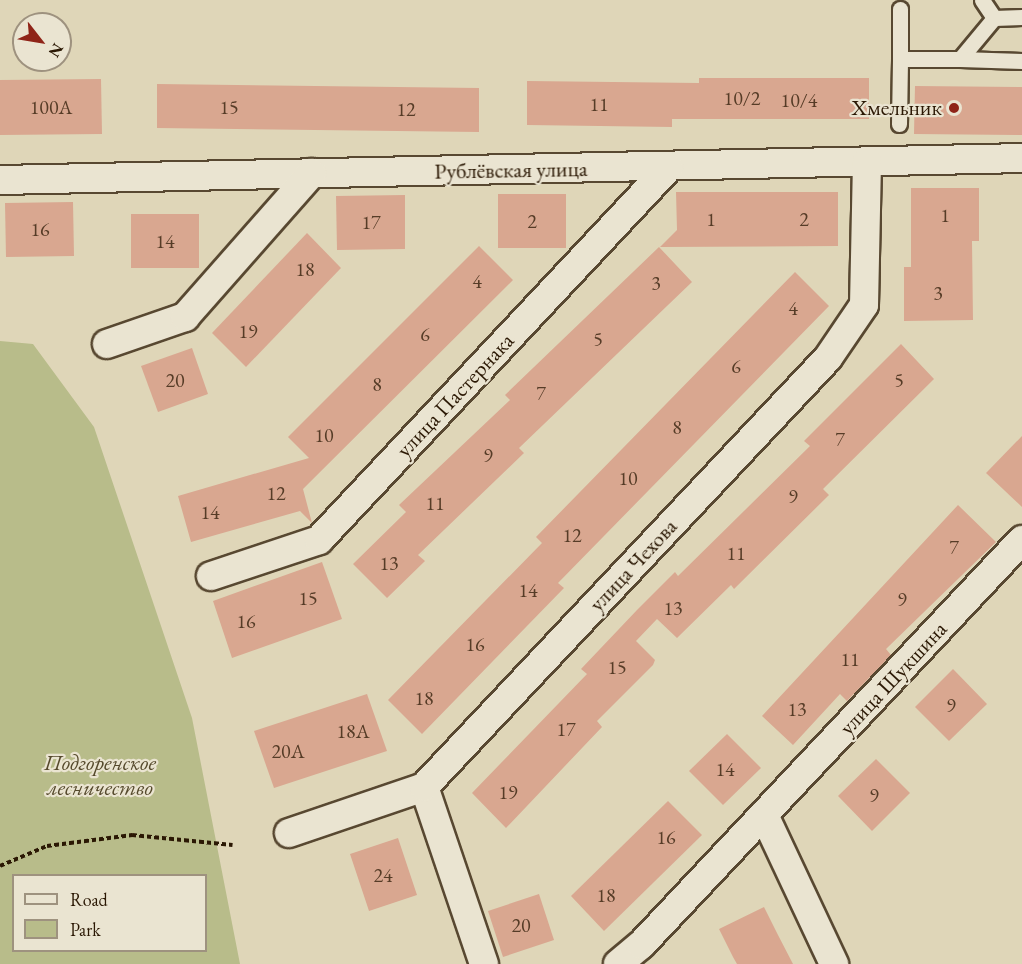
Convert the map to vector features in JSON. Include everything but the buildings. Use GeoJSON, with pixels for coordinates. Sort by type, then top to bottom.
{"type":"FeatureCollection","features":[{"type":"Feature","properties":{"kind":"street","name":"Рублёвская улица"},"geometry":{"type":"LineString","coordinates":[[0,180],[1022,158]]}},
{"type":"Feature","properties":{"kind":"street","name":"улица Чехова"},"geometry":{"type":"LineString","coordinates":[[424,786],[828,358],[864,305],[867,161]]}},
{"type":"Feature","properties":{"kind":"street","name":"улица Пастернака"},"geometry":{"type":"LineString","coordinates":[[211,576],[319,540],[669,167]]}},
{"type":"Feature","properties":{"kind":"street"},"geometry":{"type":"LineString","coordinates":[[107,344],[185,317],[312,173]]}},
{"type":"Feature","properties":{"kind":"street","name":"улица Шукшина"},"geometry":{"type":"LineString","coordinates":[[618,964],[764,815],[1022,540]]}},
{"type":"Feature","properties":{"kind":"street"},"geometry":{"type":"LineString","coordinates":[[289,833],[424,786],[484,964]]}},
{"type":"Feature","properties":{"kind":"street"},"geometry":{"type":"LineString","coordinates":[[764,815],[834,964]]}},
{"type":"Feature","properties":{"kind":"lane"},"geometry":{"type":"LineString","coordinates":[[982,0],[994,18]]}},
{"type":"Feature","properties":{"kind":"lane"},"geometry":{"type":"LineString","coordinates":[[900,9],[900,124]]}},
{"type":"Feature","properties":{"kind":"lane"},"geometry":{"type":"LineString","coordinates":[[960,59],[994,18],[1022,17]]}},
{"type":"Feature","properties":{"kind":"lane"},"geometry":{"type":"LineString","coordinates":[[900,59],[1022,61]]}},
{"type":"Feature","properties":{"kind":"path"},"geometry":{"type":"LineString","coordinates":[[0,866],[47,846],[132,836],[233,845]]}},
{"type":"Feature","properties":{"kind":"green space","name":"Подгоренское лесничество"},"geometry":{"type":"Polygon","coordinates":[[[0,341],[33,344],[94,427],[192,718],[240,964],[0,964],[0,341]]]}},
{"type":"Feature","properties":{"kind":"place","name":"Хмельник"},"geometry":{"type":"Point","coordinates":[954,108]}}]}
